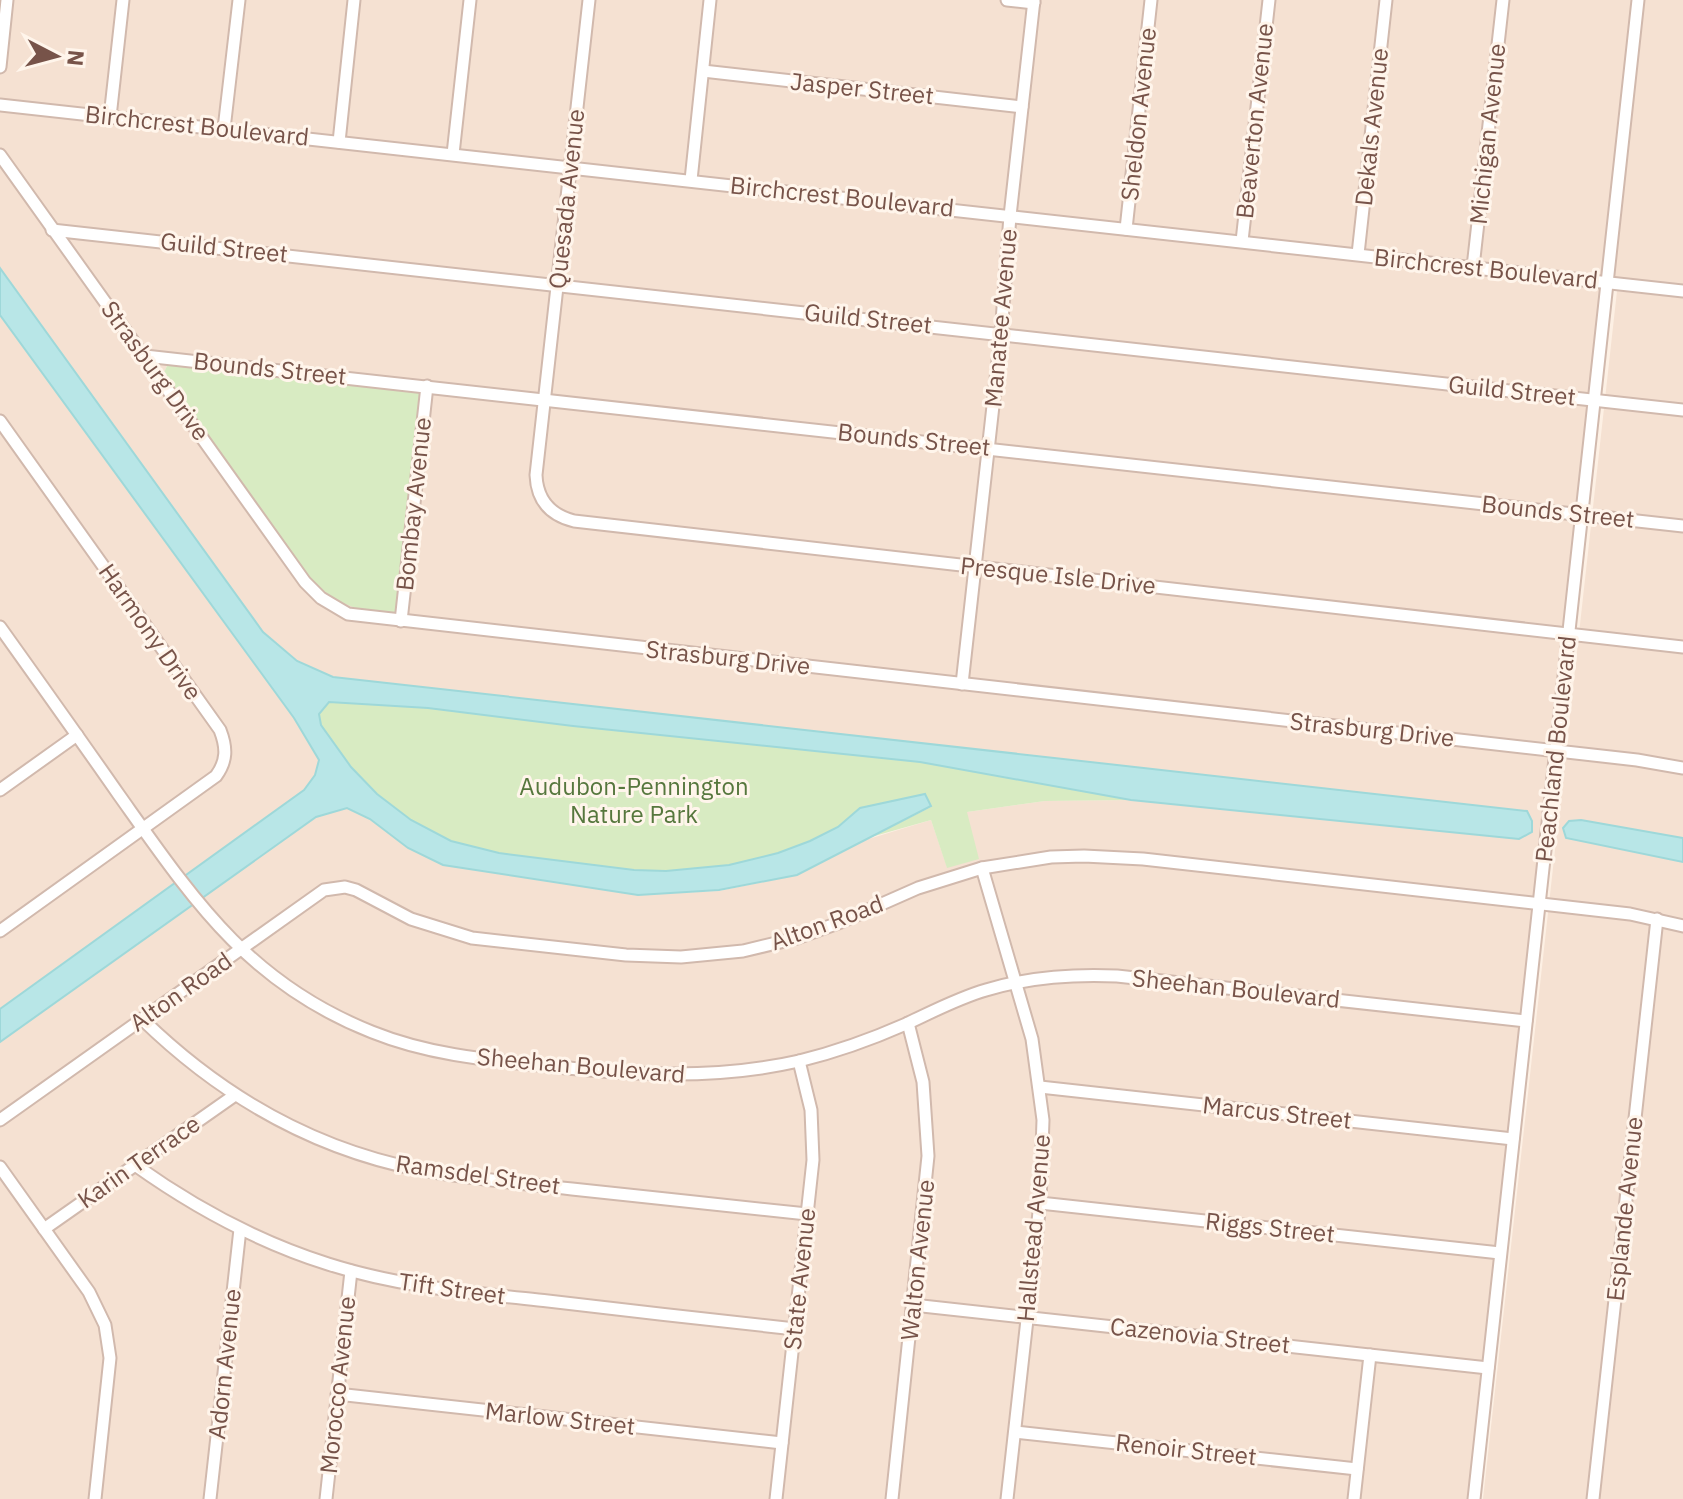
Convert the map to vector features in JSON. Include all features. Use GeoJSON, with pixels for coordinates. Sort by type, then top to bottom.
{"type":"FeatureCollection","features":[{"type":"Feature","properties":{"kind":"street"},"geometry":{"type":"LineString","coordinates":[[0,67],[7,0]]}},
{"type":"Feature","properties":{"kind":"street"},"geometry":{"type":"LineString","coordinates":[[110,117],[123,0]]}},
{"type":"Feature","properties":{"kind":"street"},"geometry":{"type":"LineString","coordinates":[[224,129],[239,0]]}},
{"type":"Feature","properties":{"kind":"street"},"geometry":{"type":"LineString","coordinates":[[339,142],[354,0]]}},
{"type":"Feature","properties":{"kind":"street"},"geometry":{"type":"LineString","coordinates":[[453,154],[470,0]]}},
{"type":"Feature","properties":{"kind":"street","name":"Quesada Avenue"},"geometry":{"type":"LineString","coordinates":[[545,399],[589,0]]}},
{"type":"Feature","properties":{"kind":"street"},"geometry":{"type":"LineString","coordinates":[[691,180],[710,0]]}},
{"type":"Feature","properties":{"kind":"street"},"geometry":{"type":"LineString","coordinates":[[1007,0],[1034,2]]}},
{"type":"Feature","properties":{"kind":"street","name":"Sheldon Avenue"},"geometry":{"type":"LineString","coordinates":[[1126,229],[1151,0]]}},
{"type":"Feature","properties":{"kind":"street","name":"Beaverton Avenue"},"geometry":{"type":"LineString","coordinates":[[1242,241],[1269,0]]}},
{"type":"Feature","properties":{"kind":"street","name":"Dekals Avenue"},"geometry":{"type":"LineString","coordinates":[[1358,254],[1386,0]]}},
{"type":"Feature","properties":{"kind":"street","name":"Michigan Avenue"},"geometry":{"type":"LineString","coordinates":[[1473,267],[1503,0]]}},
{"type":"Feature","properties":{"kind":"street","name":"Peachland Boulevard"},"geometry":{"type":"LineString","coordinates":[[1474,1499],[1638,0]]}},
{"type":"Feature","properties":{"kind":"street","name":"Manatee Avenue"},"geometry":{"type":"LineString","coordinates":[[962,684],[1034,2]]}},
{"type":"Feature","properties":{"kind":"street","name":"Jasper Street"},"geometry":{"type":"LineString","coordinates":[[703,71],[1022,107]]}},
{"type":"Feature","properties":{"kind":"street","name":"Birchcrest Boulevard"},"geometry":{"type":"LineString","coordinates":[[0,105],[1683,291]]}},
{"type":"Feature","properties":{"kind":"street","name":"Strasburg Drive"},"geometry":{"type":"LineString","coordinates":[[0,155],[305,582],[321,598],[348,614],[1683,768]]}},
{"type":"Feature","properties":{"kind":"street","name":"Guild Street"},"geometry":{"type":"LineString","coordinates":[[52,230],[1683,410]]}},
{"type":"Feature","properties":{"kind":"street","name":"Bounds Street"},"geometry":{"type":"LineString","coordinates":[[145,356],[1683,526]]}},
{"type":"Feature","properties":{"kind":"street","name":"Bombay Avenue"},"geometry":{"type":"LineString","coordinates":[[401,621],[427,386]]}},
{"type":"Feature","properties":{"kind":"street","name":"Presque Isle Drive"},"geometry":{"type":"LineString","coordinates":[[545,399],[537,486],[545,506],[563,519],[1683,647]]}},
{"type":"Feature","properties":{"kind":"street","name":"Harmony Drive"},"geometry":{"type":"LineString","coordinates":[[0,421],[220,730],[225,743],[222,767],[216,776],[144,829]]}},
{"type":"Feature","properties":{"kind":"street","name":"Sheehan Boulevard"},"geometry":{"type":"LineString","coordinates":[[0,627],[5,645],[77,735],[198,904],[240,949],[293,991],[345,1020],[400,1042],[457,1056],[655,1076],[725,1073],[799,1061],[856,1044],[962,998],[1016,982],[1067,975],[1117,976],[1526,1021]]}},
{"type":"Feature","properties":{"kind":"street"},"geometry":{"type":"LineString","coordinates":[[0,790],[77,735]]}},
{"type":"Feature","properties":{"kind":"street"},"geometry":{"type":"LineString","coordinates":[[0,931],[144,829]]}},
{"type":"Feature","properties":{"kind":"street","name":"Alton Road"},"geometry":{"type":"LineString","coordinates":[[0,1120],[324,890],[345,887],[411,919],[472,938],[626,955],[681,957],[755,949],[797,938],[918,888],[982,868],[1051,857],[1118,857],[1539,903],[1657,919],[1683,926]]}},
{"type":"Feature","properties":{"kind":"street","name":"Hallstead Avenue"},"geometry":{"type":"LineString","coordinates":[[982,868],[1032,1039],[1040,1087],[1043,1145],[1040,1203],[1007,1499]]}},
{"type":"Feature","properties":{"kind":"street","name":"Esplande Avenue"},"geometry":{"type":"LineString","coordinates":[[1593,1499],[1657,919]]}},
{"type":"Feature","properties":{"kind":"street","name":"Ramsdel Street"},"geometry":{"type":"LineString","coordinates":[[142,1019],[184,1058],[235,1095],[276,1119],[328,1143],[364,1155],[419,1170],[807,1214]]}},
{"type":"Feature","properties":{"kind":"street","name":"Walton Avenue"},"geometry":{"type":"LineString","coordinates":[[892,1499],[929,1138],[923,1082],[908,1023]]}},
{"type":"Feature","properties":{"kind":"street","name":"State Avenue"},"geometry":{"type":"LineString","coordinates":[[776,1499],[813,1131],[809,1094],[799,1061]]}},
{"type":"Feature","properties":{"kind":"street","name":"Marcus Street"},"geometry":{"type":"LineString","coordinates":[[1040,1087],[1513,1139]]}},
{"type":"Feature","properties":{"kind":"street","name":"Karin Terrace"},"geometry":{"type":"LineString","coordinates":[[44,1229],[235,1095]]}},
{"type":"Feature","properties":{"kind":"street","name":"Tift Street"},"geometry":{"type":"LineString","coordinates":[[135,1165],[182,1197],[240,1229],[293,1252],[351,1271],[441,1290],[795,1329]]}},
{"type":"Feature","properties":{"kind":"street"},"geometry":{"type":"LineString","coordinates":[[0,1167],[95,1303],[107,1336],[110,1358],[95,1499]]}},
{"type":"Feature","properties":{"kind":"street","name":"Riggs Street"},"geometry":{"type":"LineString","coordinates":[[1040,1203],[1500,1253]]}},
{"type":"Feature","properties":{"kind":"street","name":"Adorn Avenue"},"geometry":{"type":"LineString","coordinates":[[210,1499],[240,1229]]}},
{"type":"Feature","properties":{"kind":"street","name":"Morocco Avenue"},"geometry":{"type":"LineString","coordinates":[[326,1499],[351,1271]]}},
{"type":"Feature","properties":{"kind":"street","name":"Cazenovia Street"},"geometry":{"type":"LineString","coordinates":[[913,1305],[1488,1368]]}},
{"type":"Feature","properties":{"kind":"street"},"geometry":{"type":"LineString","coordinates":[[1354,1499],[1370,1355]]}},
{"type":"Feature","properties":{"kind":"street","name":"Marlow Street"},"geometry":{"type":"LineString","coordinates":[[337,1394],[782,1443]]}},
{"type":"Feature","properties":{"kind":"street","name":"Renoir Street"},"geometry":{"type":"LineString","coordinates":[[1015,1432],[1357,1469]]}},
{"type":"Feature","properties":{"kind":"shaded area"},"geometry":{"type":"Polygon","coordinates":[[[0,0],[1634,0],[1468,1499],[0,1499],[0,1042],[316,817],[347,808],[370,819],[408,848],[638,895],[719,891],[797,875],[862,841],[931,820],[947,867],[967,812],[1045,801],[1131,800],[1519,839],[333,677],[297,661],[263,632],[0,268],[0,0]],[[167,366],[164,372],[311,580],[330,598],[167,366]]]}},
{"type":"Feature","properties":{"kind":"shaded area"},"geometry":{"type":"Polygon","coordinates":[[[1643,0],[1683,0],[1683,286],[1612,278],[1643,0]]]}},
{"type":"Feature","properties":{"kind":"shaded area"},"geometry":{"type":"Polygon","coordinates":[[[1617,291],[1683,298],[1683,838],[1581,820],[1567,838],[1683,862],[1683,1499],[1483,1499],[1617,291]]]}},
{"type":"Feature","properties":{"kind":"shaded area"},"geometry":{"type":"Polygon","coordinates":[[[0,315],[294,718],[319,760],[315,775],[304,790],[0,1009],[0,315]]]}},
{"type":"Feature","properties":{"kind":"green space"},"geometry":{"type":"Polygon","coordinates":[[[174,364],[420,389],[395,615],[350,606],[311,580],[164,372],[167,366],[174,364]]]}},
{"type":"Feature","properties":{"kind":"green space","name":"Audubon-Pennington Nature Park"},"geometry":{"type":"Polygon","coordinates":[[[328,702],[428,708],[920,762],[1131,800],[1045,801],[967,812],[979,859],[947,868],[931,820],[871,837],[931,807],[925,794],[860,808],[838,827],[778,853],[729,865],[666,871],[634,870],[499,853],[451,841],[411,820],[377,794],[351,767],[321,725],[319,714],[328,702]]]}},
{"type":"Feature","properties":{"kind":"water"},"geometry":{"type":"Polygon","coordinates":[[[0,268],[263,632],[297,661],[333,677],[1527,811],[1532,821],[1532,832],[1519,839],[1131,800],[920,762],[428,708],[329,702],[319,714],[321,725],[351,767],[377,794],[411,820],[451,841],[499,853],[634,870],[666,871],[729,865],[778,853],[810,841],[838,827],[860,808],[925,794],[931,806],[797,875],[719,890],[638,895],[443,865],[408,848],[370,819],[347,808],[316,817],[0,1042],[0,1009],[304,790],[315,775],[319,760],[294,718],[0,315],[0,268]]]}},
{"type":"Feature","properties":{"kind":"water"},"geometry":{"type":"Polygon","coordinates":[[[1581,820],[1683,838],[1683,862],[1566,838],[1563,828],[1569,821],[1581,820]]]}}]}
